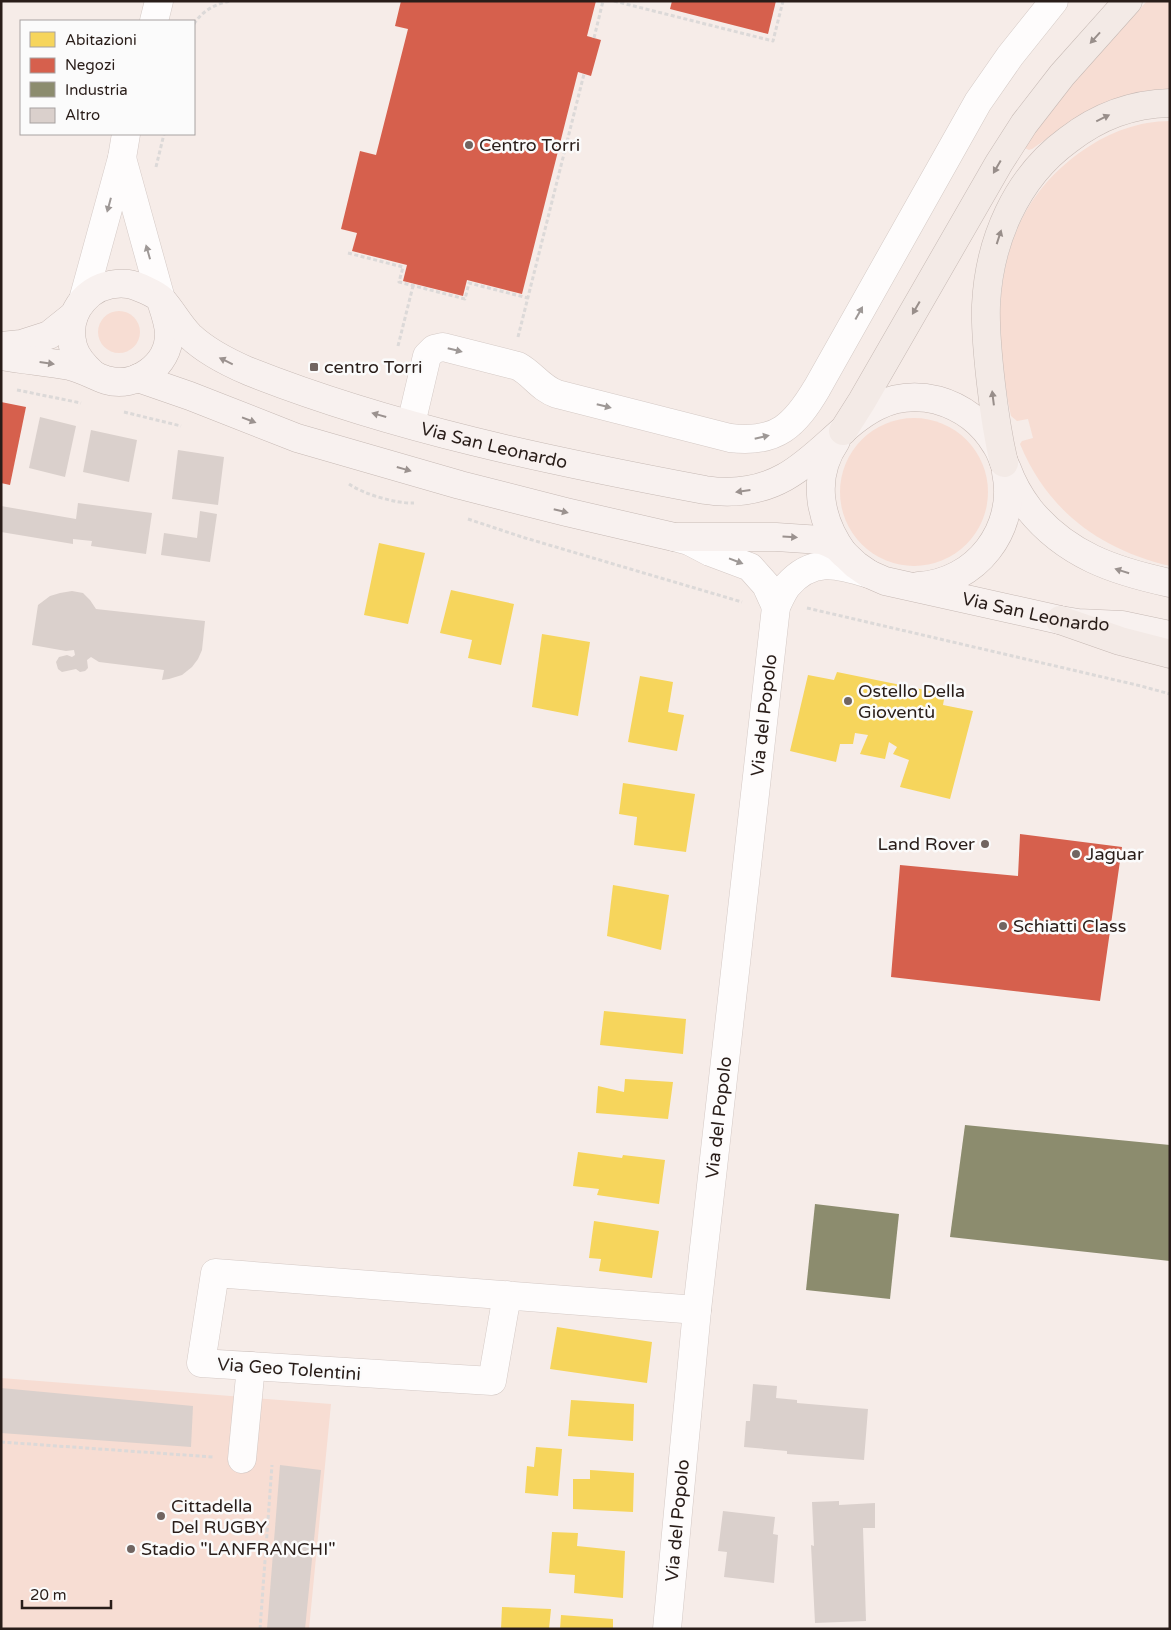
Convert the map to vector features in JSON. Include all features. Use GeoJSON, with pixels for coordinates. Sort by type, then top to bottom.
{"type":"FeatureCollection","features":[{"type":"Feature","properties":{"kind":"highway"},"geometry":{"type":"LineString","coordinates":[[843,431],[1024,124],[1062,74],[1128,1]]}},
{"type":"Feature","properties":{"kind":"highway"},"geometry":{"type":"LineString","coordinates":[[1004,463],[990,372],[986,304],[991,266],[1009,210],[1022,187],[1037,168],[1054,151],[1080,131],[1104,117],[1119,111],[1170,103]]}},
{"type":"Feature","properties":{"kind":"highway"},"geometry":{"type":"LineString","coordinates":[[1060,620],[1120,641],[1170,654]]}},
{"type":"Feature","properties":{"kind":"main road","name":"Via San Leonardo"},"geometry":{"type":"LineString","coordinates":[[1,346],[21,344],[49,335],[96,290],[112,284],[130,284],[161,299],[190,336],[211,353],[226,362],[311,394],[462,438],[573,464],[724,492],[750,490],[768,485],[810,460],[855,419],[869,410],[900,398],[919,397],[956,407],[972,417],[986,430],[997,446],[1013,482],[1028,507],[1050,531],[1070,547],[1116,569],[1170,583]]}},
{"type":"Feature","properties":{"kind":"main road","name":"Via San Leonardo"},"geometry":{"type":"LineString","coordinates":[[1,356],[71,366],[107,380],[123,382],[138,378],[151,371],[160,361],[167,348],[169,334],[161,299]]}},
{"type":"Feature","properties":{"kind":"main road"},"geometry":{"type":"LineString","coordinates":[[78,308],[71,332],[73,348],[81,362],[92,374]]}},
{"type":"Feature","properties":{"kind":"main road","name":"Via San Leonardo"},"geometry":{"type":"LineString","coordinates":[[138,378],[323,446],[510,498],[674,537],[768,536],[812,538],[830,543],[869,574],[885,581],[1060,620],[1122,625],[1170,635]]}},
{"type":"Feature","properties":{"kind":"main road","name":"Via San Leonardo"},"geometry":{"type":"LineString","coordinates":[[843,431],[826,459],[822,475],[821,492],[822,509],[827,525],[834,540],[844,554]]}},
{"type":"Feature","properties":{"kind":"main road","name":"Via San Leonardo"},"geometry":{"type":"LineString","coordinates":[[901,585],[920,586],[939,583],[973,566],[986,553],[997,537],[1004,520],[1008,501],[1008,482],[1004,463]]}},
{"type":"Feature","properties":{"kind":"street"},"geometry":{"type":"LineString","coordinates":[[154,20],[159,1]]}},
{"type":"Feature","properties":{"kind":"street"},"geometry":{"type":"LineString","coordinates":[[412,424],[427,356],[434,349],[446,348],[524,369],[545,389],[557,394],[730,438],[744,440],[759,438],[772,435],[786,428],[802,412],[817,388],[978,102],[1010,56],[1054,1]]}},
{"type":"Feature","properties":{"kind":"street"},"geometry":{"type":"LineString","coordinates":[[124,146],[161,299]]}},
{"type":"Feature","properties":{"kind":"street"},"geometry":{"type":"LineString","coordinates":[[78,308],[124,146]]}},
{"type":"Feature","properties":{"kind":"street"},"geometry":{"type":"LineString","coordinates":[[674,537],[689,541],[710,552],[750,567],[766,585],[776,607]]}},
{"type":"Feature","properties":{"kind":"street","name":"Via del Popolo"},"geometry":{"type":"LineString","coordinates":[[667,1629],[697,1310],[776,607],[787,587],[806,569],[829,564],[869,574]]}},
{"type":"Feature","properties":{"kind":"street","name":"Via Geo Tolentini"},"geometry":{"type":"LineString","coordinates":[[507,1295],[492,1382],[201,1363],[215,1273],[507,1295],[697,1310]]}},
{"type":"Feature","properties":{"kind":"street"},"geometry":{"type":"LineString","coordinates":[[242,1458],[251,1366]]}},
{"type":"Feature","properties":{"kind":"path"},"geometry":{"type":"LineString","coordinates":[[195,23],[201,14],[209,8],[230,1]]}},
{"type":"Feature","properties":{"kind":"path"},"geometry":{"type":"LineString","coordinates":[[594,38],[603,1]]}},
{"type":"Feature","properties":{"kind":"path"},"geometry":{"type":"LineString","coordinates":[[614,1],[773,41],[783,1]]}},
{"type":"Feature","properties":{"kind":"path"},"geometry":{"type":"LineString","coordinates":[[511,364],[584,74]]}},
{"type":"Feature","properties":{"kind":"path"},"geometry":{"type":"LineString","coordinates":[[154,175],[164,135]]}},
{"type":"Feature","properties":{"kind":"path"},"geometry":{"type":"LineString","coordinates":[[348,253],[403,267],[399,282],[465,299],[469,283],[528,298]]}},
{"type":"Feature","properties":{"kind":"path"},"geometry":{"type":"LineString","coordinates":[[396,351],[413,286]]}},
{"type":"Feature","properties":{"kind":"path"},"geometry":{"type":"LineString","coordinates":[[10,389],[84,404]]}},
{"type":"Feature","properties":{"kind":"path"},"geometry":{"type":"LineString","coordinates":[[122,412],[184,427]]}},
{"type":"Feature","properties":{"kind":"path"},"geometry":{"type":"LineString","coordinates":[[344,480],[354,487],[394,502],[404,504],[421,503]]}},
{"type":"Feature","properties":{"kind":"path"},"geometry":{"type":"LineString","coordinates":[[461,517],[761,608],[793,606],[820,611],[1170,694]]}},
{"type":"Feature","properties":{"kind":"path"},"geometry":{"type":"LineString","coordinates":[[1,1442],[272,1461],[260,1629]]}},
{"type":"Feature","properties":{"kind":"shaded area"},"geometry":{"type":"Polygon","coordinates":[[[1147,1],[1170,1],[1170,89],[1148,91],[1079,116],[1032,149],[1025,148],[1026,143],[1075,80],[1147,1]]]}},
{"type":"Feature","properties":{"kind":"shaded area"},"geometry":{"type":"Polygon","coordinates":[[[1170,121],[1170,566],[1144,559],[1099,538],[1061,508],[1045,489],[1020,444],[1022,441],[1033,438],[1028,419],[1017,421],[1011,416],[1004,379],[1000,341],[1000,305],[1005,269],[1015,235],[1031,203],[1054,174],[1085,149],[1104,137],[1136,125],[1170,121]]]}},
{"type":"Feature","properties":{"kind":"shaded area"},"geometry":{"type":"Polygon","coordinates":[[[123,311],[131,314],[137,320],[140,332],[137,344],[131,350],[115,353],[107,350],[101,344],[98,328],[101,320],[107,314],[123,311]]]}},
{"type":"Feature","properties":{"kind":"shaded area"},"geometry":{"type":"Polygon","coordinates":[[[914,418],[929,419],[943,423],[967,439],[983,463],[987,477],[987,507],[983,521],[967,545],[943,561],[929,565],[914,566],[899,565],[885,561],[861,545],[845,521],[841,507],[840,492],[841,477],[845,463],[861,439],[885,423],[899,419],[914,418]]]}},
{"type":"Feature","properties":{"kind":"shaded area","name":"Cittadella Del RUGBY"},"geometry":{"type":"Polygon","coordinates":[[[1,1378],[331,1404],[309,1629],[1,1629],[1,1378]]]}},
{"type":"Feature","properties":{"kind":"building: Abitazioni"},"geometry":{"type":"Polygon","coordinates":[[[379,543],[425,553],[408,624],[364,615],[379,543]]]}},
{"type":"Feature","properties":{"kind":"building: Abitazioni"},"geometry":{"type":"Polygon","coordinates":[[[451,590],[514,604],[501,665],[468,658],[472,640],[440,633],[451,590]]]}},
{"type":"Feature","properties":{"kind":"building: Abitazioni"},"geometry":{"type":"Polygon","coordinates":[[[542,634],[590,642],[578,716],[532,707],[542,634]]]}},
{"type":"Feature","properties":{"kind":"building: Abitazioni"},"geometry":{"type":"Polygon","coordinates":[[[837,672],[945,694],[943,705],[973,711],[950,799],[900,787],[909,760],[893,754],[897,747],[889,742],[885,759],[860,754],[868,735],[855,733],[853,744],[840,744],[836,762],[790,751],[808,675],[834,680],[837,672]]]}},
{"type":"Feature","properties":{"kind":"building: Abitazioni"},"geometry":{"type":"Polygon","coordinates":[[[640,676],[673,682],[668,712],[684,715],[677,751],[628,742],[640,676]]]}},
{"type":"Feature","properties":{"kind":"building: Abitazioni"},"geometry":{"type":"Polygon","coordinates":[[[623,783],[695,794],[686,852],[634,845],[637,817],[619,814],[623,783]]]}},
{"type":"Feature","properties":{"kind":"building: Abitazioni"},"geometry":{"type":"Polygon","coordinates":[[[613,885],[669,895],[661,950],[607,936],[613,885]]]}},
{"type":"Feature","properties":{"kind":"building: Abitazioni"},"geometry":{"type":"Polygon","coordinates":[[[604,1011],[686,1019],[683,1054],[600,1045],[604,1011]]]}},
{"type":"Feature","properties":{"kind":"building: Abitazioni"},"geometry":{"type":"Polygon","coordinates":[[[625,1079],[673,1082],[668,1119],[596,1113],[598,1086],[624,1092],[625,1079]]]}},
{"type":"Feature","properties":{"kind":"building: Abitazioni"},"geometry":{"type":"Polygon","coordinates":[[[578,1152],[622,1158],[623,1155],[665,1160],[659,1204],[597,1195],[599,1189],[573,1186],[578,1152]]]}},
{"type":"Feature","properties":{"kind":"building: Abitazioni"},"geometry":{"type":"Polygon","coordinates":[[[594,1221],[659,1231],[652,1278],[599,1271],[601,1259],[589,1258],[594,1221]]]}},
{"type":"Feature","properties":{"kind":"building: Abitazioni"},"geometry":{"type":"Polygon","coordinates":[[[557,1327],[652,1342],[647,1383],[550,1369],[557,1327]]]}},
{"type":"Feature","properties":{"kind":"building: Abitazioni"},"geometry":{"type":"Polygon","coordinates":[[[571,1400],[634,1404],[633,1441],[568,1436],[571,1400]]]}},
{"type":"Feature","properties":{"kind":"building: Abitazioni"},"geometry":{"type":"Polygon","coordinates":[[[536,1447],[562,1449],[558,1496],[525,1493],[527,1466],[534,1467],[536,1447]]]}},
{"type":"Feature","properties":{"kind":"building: Abitazioni"},"geometry":{"type":"Polygon","coordinates":[[[590,1470],[634,1473],[633,1512],[573,1509],[573,1479],[590,1479],[590,1470]]]}},
{"type":"Feature","properties":{"kind":"building: Abitazioni"},"geometry":{"type":"Polygon","coordinates":[[[552,1532],[578,1533],[577,1546],[625,1551],[623,1598],[574,1593],[575,1575],[549,1573],[552,1532]]]}},
{"type":"Feature","properties":{"kind":"building: Abitazioni"},"geometry":{"type":"Polygon","coordinates":[[[502,1607],[551,1609],[549,1629],[501,1629],[502,1607]]]}},
{"type":"Feature","properties":{"kind":"building: Abitazioni"},"geometry":{"type":"Polygon","coordinates":[[[561,1615],[613,1619],[613,1629],[560,1629],[561,1615]]]}},
{"type":"Feature","properties":{"kind":"building: Negozi","name":"Centro Torri"},"geometry":{"type":"Polygon","coordinates":[[[401,1],[596,1],[587,36],[601,40],[591,76],[578,72],[522,294],[467,280],[463,296],[403,281],[407,265],[352,251],[357,233],[341,229],[360,151],[376,155],[408,29],[395,26],[401,1]]]}},
{"type":"Feature","properties":{"kind":"building: Negozi"},"geometry":{"type":"Polygon","coordinates":[[[672,1],[776,1],[768,34],[670,9],[672,1]]]}},
{"type":"Feature","properties":{"kind":"building: Negozi"},"geometry":{"type":"Polygon","coordinates":[[[1,402],[26,407],[10,485],[1,483],[1,402]]]}},
{"type":"Feature","properties":{"kind":"building: Negozi","name":"Schiatti Class"},"geometry":{"type":"Polygon","coordinates":[[[1020,834],[1122,847],[1100,1001],[891,977],[900,865],[1018,876],[1020,834]]]}},
{"type":"Feature","properties":{"kind":"building: Industria"},"geometry":{"type":"Polygon","coordinates":[[[965,1125],[1170,1145],[1170,1261],[950,1237],[965,1125]]]}},
{"type":"Feature","properties":{"kind":"building: Industria"},"geometry":{"type":"Polygon","coordinates":[[[815,1204],[899,1214],[890,1299],[806,1290],[815,1204]]]}},
{"type":"Feature","properties":{"kind":"building: Altro"},"geometry":{"type":"Polygon","coordinates":[[[40,417],[76,426],[65,477],[29,468],[40,417]]]}},
{"type":"Feature","properties":{"kind":"building: Altro"},"geometry":{"type":"Polygon","coordinates":[[[91,430],[137,440],[129,482],[83,472],[91,430]]]}},
{"type":"Feature","properties":{"kind":"building: Altro"},"geometry":{"type":"Polygon","coordinates":[[[178,450],[224,457],[218,505],[172,499],[178,450]]]}},
{"type":"Feature","properties":{"kind":"building: Altro"},"geometry":{"type":"Polygon","coordinates":[[[78,503],[152,513],[146,554],[91,546],[92,541],[73,539],[73,544],[1,532],[1,506],[76,519],[78,503]]]}},
{"type":"Feature","properties":{"kind":"building: Altro"},"geometry":{"type":"Polygon","coordinates":[[[200,511],[217,514],[210,562],[161,555],[164,533],[197,538],[200,511]]]}},
{"type":"Feature","properties":{"kind":"building: Altro"},"geometry":{"type":"Polygon","coordinates":[[[72,591],[83,593],[96,609],[205,621],[202,650],[198,659],[182,675],[162,680],[164,670],[99,662],[91,657],[87,660],[88,668],[85,671],[80,672],[76,669],[62,672],[58,669],[56,662],[59,657],[67,655],[72,657],[75,655],[74,650],[66,651],[32,645],[38,605],[50,596],[72,591]]]}},
{"type":"Feature","properties":{"kind":"building: Altro"},"geometry":{"type":"Polygon","coordinates":[[[753,1384],[777,1386],[776,1398],[797,1400],[797,1403],[868,1409],[864,1460],[787,1454],[787,1451],[744,1447],[746,1421],[750,1421],[753,1384]]]}},
{"type":"Feature","properties":{"kind":"building: Altro"},"geometry":{"type":"Polygon","coordinates":[[[1,1388],[193,1406],[191,1447],[1,1433],[1,1388]]]}},
{"type":"Feature","properties":{"kind":"building: Altro"},"geometry":{"type":"Polygon","coordinates":[[[280,1465],[321,1470],[305,1629],[267,1629],[280,1465]]]}},
{"type":"Feature","properties":{"kind":"building: Altro"},"geometry":{"type":"Polygon","coordinates":[[[839,1501],[839,1505],[875,1503],[875,1528],[863,1528],[866,1621],[815,1623],[811,1545],[814,1546],[812,1502],[839,1501]]]}},
{"type":"Feature","properties":{"kind":"building: Altro"},"geometry":{"type":"Polygon","coordinates":[[[723,1511],[775,1517],[773,1534],[778,1535],[774,1583],[724,1577],[727,1552],[718,1551],[723,1511]]]}},
{"type":"Feature","properties":{"kind":"place","name":"Centro Torri"},"geometry":{"type":"Point","coordinates":[469,145]}},
{"type":"Feature","properties":{"kind":"place","name":"centro Torri"},"geometry":{"type":"Point","coordinates":[314,367]}},
{"type":"Feature","properties":{"kind":"place","name":"Ostello Della Gioventù"},"geometry":{"type":"Point","coordinates":[848,701]}},
{"type":"Feature","properties":{"kind":"place","name":"Land Rover"},"geometry":{"type":"Point","coordinates":[985,844]}},
{"type":"Feature","properties":{"kind":"place","name":"Jaguar"},"geometry":{"type":"Point","coordinates":[1076,854]}},
{"type":"Feature","properties":{"kind":"place","name":"Schiatti Class"},"geometry":{"type":"Point","coordinates":[1003,926]}},
{"type":"Feature","properties":{"kind":"place","name":"Cittadella Del RUGBY"},"geometry":{"type":"Point","coordinates":[161,1516]}},
{"type":"Feature","properties":{"kind":"place","name":"Stadio \"LANFRANCHI\""},"geometry":{"type":"Point","coordinates":[131,1549]}}]}
